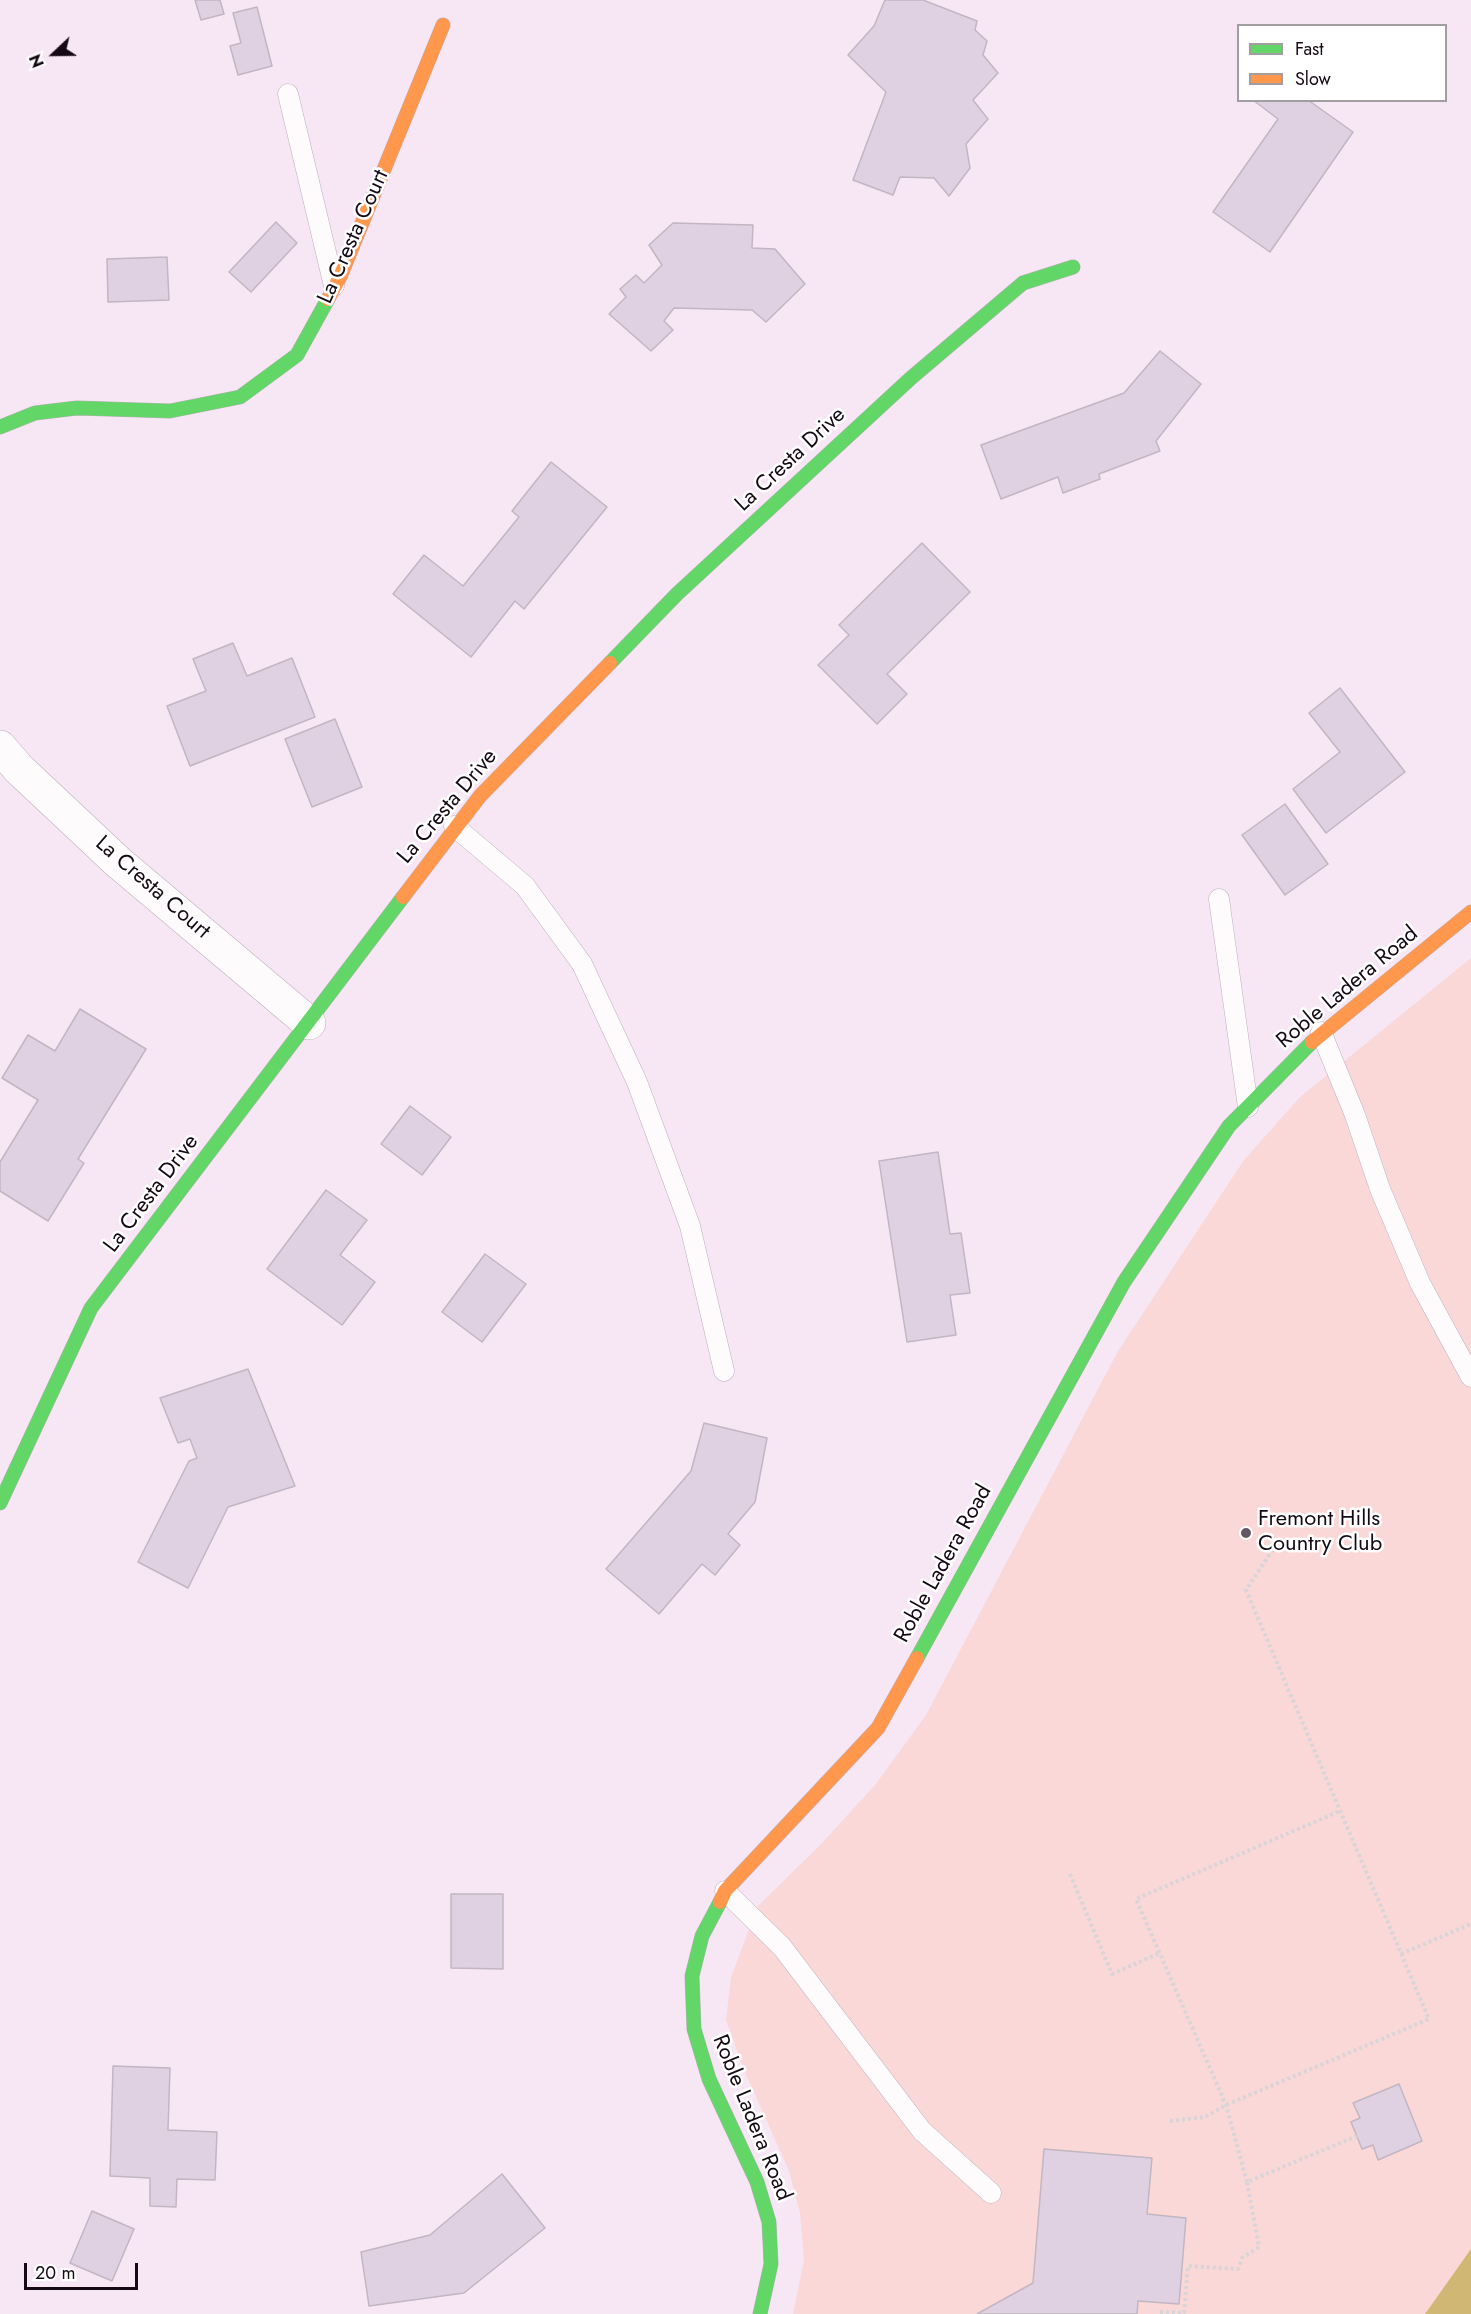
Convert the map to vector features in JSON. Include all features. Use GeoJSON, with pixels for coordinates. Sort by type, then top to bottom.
{"type":"FeatureCollection","features":[{"type":"Feature","properties":{"kind":"street","name":"La Cresta Court"},"geometry":{"type":"LineString","coordinates":[[0,427],[35,413],[77,408],[170,411],[240,397],[297,355],[340,277],[443,25]]}},
{"type":"Feature","properties":{"kind":"street","name":"La Cresta Drive"},"geometry":{"type":"LineString","coordinates":[[0,1503],[91,1308],[309,1023],[454,826],[480,796],[677,594],[911,378],[1023,283],[1073,267]]}},
{"type":"Feature","properties":{"kind":"street","name":"La Cresta Court"},"geometry":{"type":"LineString","coordinates":[[0,747],[19,769],[118,862],[309,1023]]}},
{"type":"Feature","properties":{"kind":"street","name":"Roble Ladera Road"},"geometry":{"type":"LineString","coordinates":[[760,2314],[771,2264],[769,2222],[758,2182],[709,2079],[694,2029],[692,1976],[702,1936],[725,1892],[878,1728],[1125,1282],[1229,1126],[1322,1032],[1471,912]]}},
{"type":"Feature","properties":{"kind":"lane"},"geometry":{"type":"LineString","coordinates":[[288,94],[334,286]]}},
{"type":"Feature","properties":{"kind":"lane"},"geometry":{"type":"LineString","coordinates":[[454,826],[525,886],[582,964],[637,1082],[690,1226],[724,1371]]}},
{"type":"Feature","properties":{"kind":"lane"},"geometry":{"type":"LineString","coordinates":[[1220,899],[1248,1107]]}},
{"type":"Feature","properties":{"kind":"lane"},"geometry":{"type":"LineString","coordinates":[[1322,1032],[1355,1115],[1380,1189],[1420,1283],[1471,1377]]}},
{"type":"Feature","properties":{"kind":"lane"},"geometry":{"type":"LineString","coordinates":[[725,1892],[782,1947],[922,2131],[991,2193]]}},
{"type":"Feature","properties":{"kind":"path"},"geometry":{"type":"LineString","coordinates":[[1170,2121],[1205,2117],[1226,2105],[1429,2019],[1246,1590],[1279,1540]]}},
{"type":"Feature","properties":{"kind":"path"},"geometry":{"type":"LineString","coordinates":[[1160,2312],[1184,2313],[1188,2266],[1238,2269],[1242,2258],[1258,2247],[1247,2182],[1226,2105],[1136,1899],[1340,1811]]}},
{"type":"Feature","properties":{"kind":"path"},"geometry":{"type":"LineString","coordinates":[[1071,1874],[1112,1974],[1160,1953]]}},
{"type":"Feature","properties":{"kind":"path"},"geometry":{"type":"LineString","coordinates":[[1401,1954],[1471,1924]]}},
{"type":"Feature","properties":{"kind":"path"},"geometry":{"type":"LineString","coordinates":[[1247,2182],[1357,2136]]}},
{"type":"Feature","properties":{"kind":"shaded area","name":"Fremont Hills Country Club"},"geometry":{"type":"Polygon","coordinates":[[[1471,958],[1471,2314],[793,2314],[804,2260],[800,2213],[789,2171],[744,2070],[726,2020],[731,1977],[758,1906],[821,1844],[875,1785],[926,1715],[1118,1351],[1244,1160],[1300,1097],[1471,958]]]}},
{"type":"Feature","properties":{"kind":"shaded area"},"geometry":{"type":"Polygon","coordinates":[[[1471,2249],[1471,2314],[1425,2314],[1471,2249]]]}},
{"type":"Feature","properties":{"kind":"building"},"geometry":{"type":"Polygon","coordinates":[[[195,0],[220,0],[224,14],[201,20],[195,0]]]}},
{"type":"Feature","properties":{"kind":"building"},"geometry":{"type":"Polygon","coordinates":[[[885,0],[923,0],[977,21],[975,30],[987,41],[983,55],[998,73],[973,100],[988,119],[966,144],[970,168],[949,196],[934,178],[900,177],[893,195],[853,180],[886,92],[848,55],[874,26],[885,0]]]}},
{"type":"Feature","properties":{"kind":"building"},"geometry":{"type":"Polygon","coordinates":[[[257,7],[272,66],[238,75],[230,46],[241,43],[233,13],[257,7]]]}},
{"type":"Feature","properties":{"kind":"building"},"geometry":{"type":"Polygon","coordinates":[[[1256,102],[1311,102],[1353,132],[1270,252],[1213,212],[1278,119],[1256,102]]]}},
{"type":"Feature","properties":{"kind":"building"},"geometry":{"type":"Polygon","coordinates":[[[276,222],[297,243],[251,292],[229,272],[276,222]]]}},
{"type":"Feature","properties":{"kind":"building"},"geometry":{"type":"Polygon","coordinates":[[[673,223],[753,225],[752,248],[775,249],[805,284],[766,322],[752,310],[674,308],[664,321],[673,330],[651,351],[609,314],[626,297],[620,289],[636,275],[644,283],[662,265],[649,245],[673,223]]]}},
{"type":"Feature","properties":{"kind":"building"},"geometry":{"type":"Polygon","coordinates":[[[167,257],[169,300],[108,302],[107,259],[167,257]]]}},
{"type":"Feature","properties":{"kind":"building"},"geometry":{"type":"Polygon","coordinates":[[[1160,351],[1201,384],[1156,441],[1160,451],[1099,474],[1100,479],[1063,493],[1058,477],[1001,499],[981,445],[1124,393],[1160,351]]]}},
{"type":"Feature","properties":{"kind":"building"},"geometry":{"type":"Polygon","coordinates":[[[551,462],[607,507],[524,609],[515,601],[471,657],[393,594],[424,555],[463,586],[519,517],[512,511],[551,462]]]}},
{"type":"Feature","properties":{"kind":"building"},"geometry":{"type":"Polygon","coordinates":[[[922,543],[970,592],[887,674],[907,694],[877,724],[818,665],[849,635],[839,625],[922,543]]]}},
{"type":"Feature","properties":{"kind":"building"},"geometry":{"type":"Polygon","coordinates":[[[233,643],[247,676],[292,658],[315,717],[190,766],[167,706],[206,691],[193,659],[233,643]]]}},
{"type":"Feature","properties":{"kind":"building"},"geometry":{"type":"Polygon","coordinates":[[[1340,688],[1405,772],[1326,833],[1293,789],[1340,752],[1309,713],[1340,688]]]}},
{"type":"Feature","properties":{"kind":"building"},"geometry":{"type":"Polygon","coordinates":[[[335,719],[362,787],[312,807],[285,739],[335,719]]]}},
{"type":"Feature","properties":{"kind":"building"},"geometry":{"type":"Polygon","coordinates":[[[1285,804],[1328,864],[1285,895],[1242,835],[1285,804]]]}},
{"type":"Feature","properties":{"kind":"building"},"geometry":{"type":"Polygon","coordinates":[[[80,1009],[146,1049],[78,1159],[84,1163],[48,1221],[0,1191],[0,1162],[38,1100],[2,1078],[28,1035],[55,1051],[80,1009]]]}},
{"type":"Feature","properties":{"kind":"building"},"geometry":{"type":"Polygon","coordinates":[[[410,1106],[451,1137],[422,1175],[381,1144],[410,1106]]]}},
{"type":"Feature","properties":{"kind":"building"},"geometry":{"type":"Polygon","coordinates":[[[938,1152],[950,1234],[961,1233],[970,1293],[950,1295],[956,1335],[907,1342],[879,1161],[938,1152]]]}},
{"type":"Feature","properties":{"kind":"building"},"geometry":{"type":"Polygon","coordinates":[[[326,1190],[367,1220],[340,1255],[375,1282],[342,1325],[267,1269],[326,1190]]]}},
{"type":"Feature","properties":{"kind":"building"},"geometry":{"type":"Polygon","coordinates":[[[485,1254],[526,1284],[482,1342],[442,1312],[485,1254]]]}},
{"type":"Feature","properties":{"kind":"building"},"geometry":{"type":"Polygon","coordinates":[[[248,1369],[295,1486],[228,1507],[188,1588],[138,1562],[189,1461],[197,1458],[190,1439],[178,1443],[160,1398],[248,1369]]]}},
{"type":"Feature","properties":{"kind":"building"},"geometry":{"type":"Polygon","coordinates":[[[704,1423],[767,1438],[755,1502],[728,1534],[740,1545],[715,1575],[702,1564],[659,1614],[606,1569],[691,1471],[704,1423]]]}},
{"type":"Feature","properties":{"kind":"building"},"geometry":{"type":"Polygon","coordinates":[[[451,1894],[503,1894],[503,1969],[451,1968],[451,1894]]]}},
{"type":"Feature","properties":{"kind":"building"},"geometry":{"type":"Polygon","coordinates":[[[113,2066],[170,2068],[168,2130],[217,2132],[215,2180],[177,2179],[176,2207],[150,2206],[150,2178],[110,2176],[113,2066]]]}},
{"type":"Feature","properties":{"kind":"building"},"geometry":{"type":"Polygon","coordinates":[[[1399,2084],[1422,2141],[1378,2160],[1373,2145],[1362,2149],[1351,2122],[1360,2118],[1353,2103],[1399,2084]]]}},
{"type":"Feature","properties":{"kind":"building"},"geometry":{"type":"Polygon","coordinates":[[[1044,2149],[1152,2158],[1147,2214],[1186,2218],[1179,2304],[1138,2301],[1137,2314],[977,2314],[1033,2283],[1044,2149]]]}},
{"type":"Feature","properties":{"kind":"building"},"geometry":{"type":"Polygon","coordinates":[[[502,2174],[545,2228],[464,2293],[369,2306],[361,2252],[430,2235],[502,2174]]]}},
{"type":"Feature","properties":{"kind":"building"},"geometry":{"type":"Polygon","coordinates":[[[92,2211],[134,2229],[112,2281],[70,2263],[92,2211]]]}},
{"type":"Feature","properties":{"kind":"traffic: fast"},"geometry":{"type":"LineString","coordinates":[[610,663],[677,594],[911,378],[1023,283],[1073,267]]}},
{"type":"Feature","properties":{"kind":"traffic: fast"},"geometry":{"type":"LineString","coordinates":[[0,427],[35,413],[77,408],[170,411],[240,397],[297,355],[328,299]]}},
{"type":"Feature","properties":{"kind":"traffic: fast"},"geometry":{"type":"LineString","coordinates":[[0,1503],[91,1308],[403,897]]}},
{"type":"Feature","properties":{"kind":"traffic: fast"},"geometry":{"type":"LineString","coordinates":[[917,1658],[1124,1282],[1229,1126],[1312,1042]]}},
{"type":"Feature","properties":{"kind":"traffic: fast"},"geometry":{"type":"LineString","coordinates":[[720,1902],[702,1936],[692,1976],[694,2029],[709,2079],[757,2182],[769,2222],[771,2264],[760,2314]]}},
{"type":"Feature","properties":{"kind":"traffic: slow"},"geometry":{"type":"LineString","coordinates":[[328,299],[340,277],[443,25]]}},
{"type":"Feature","properties":{"kind":"traffic: slow"},"geometry":{"type":"LineString","coordinates":[[403,897],[480,796],[610,663]]}},
{"type":"Feature","properties":{"kind":"traffic: slow"},"geometry":{"type":"LineString","coordinates":[[1312,1042],[1471,912]]}},
{"type":"Feature","properties":{"kind":"traffic: slow"},"geometry":{"type":"LineString","coordinates":[[720,1902],[725,1891],[878,1728],[917,1658]]}},
{"type":"Feature","properties":{"kind":"place","name":"Fremont Hills Country Club"},"geometry":{"type":"Point","coordinates":[1246,1533]}}]}
